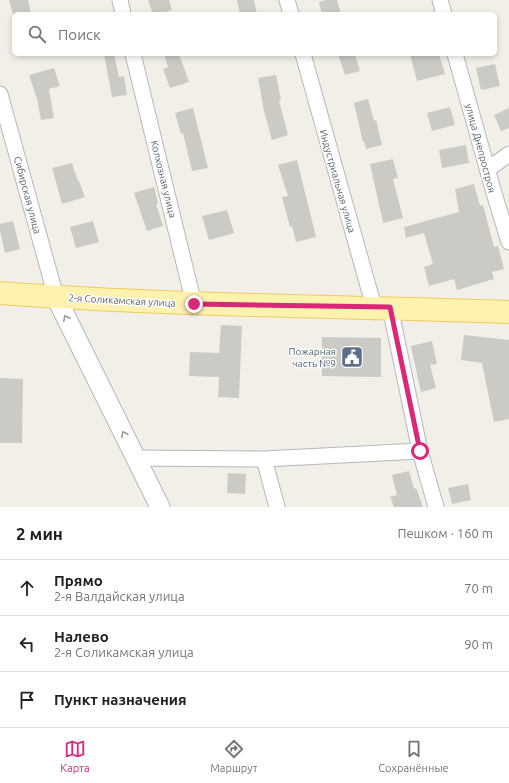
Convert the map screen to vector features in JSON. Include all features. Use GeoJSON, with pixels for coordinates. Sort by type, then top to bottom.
{"type":"FeatureCollection","features":[{"type":"Feature","properties":{"kind":"main road","name":"2-я Соликамская улица"},"geometry":{"type":"LineString","coordinates":[[0,293],[194,304],[382,307],[509,312]]}},
{"type":"Feature","properties":{"kind":"street"},"geometry":{"type":"LineString","coordinates":[[120,0],[123,12]]}},
{"type":"Feature","properties":{"kind":"street"},"geometry":{"type":"LineString","coordinates":[[287,0],[290,12]]}},
{"type":"Feature","properties":{"kind":"street"},"geometry":{"type":"LineString","coordinates":[[440,0],[443,12]]}},
{"type":"Feature","properties":{"kind":"street","name":"Колхозная улица"},"geometry":{"type":"LineString","coordinates":[[133,56],[194,304]]}},
{"type":"Feature","properties":{"kind":"street","name":"Индустриальная улица"},"geometry":{"type":"LineString","coordinates":[[304,56],[382,307],[436,507]]}},
{"type":"Feature","properties":{"kind":"street","name":"улица Днепростроя"},"geometry":{"type":"LineString","coordinates":[[456,56],[509,242]]}},
{"type":"Feature","properties":{"kind":"street","name":"Сибирская улица"},"geometry":{"type":"LineString","coordinates":[[0,94],[56,297]]}},
{"type":"Feature","properties":{"kind":"street"},"geometry":{"type":"LineString","coordinates":[[488,169],[509,154]]}},
{"type":"Feature","properties":{"kind":"street"},"geometry":{"type":"LineString","coordinates":[[56,297],[160,507]]}},
{"type":"Feature","properties":{"kind":"street"},"geometry":{"type":"LineString","coordinates":[[136,458],[264,460],[420,451]]}},
{"type":"Feature","properties":{"kind":"street"},"geometry":{"type":"LineString","coordinates":[[264,460],[277,507]]}},
{"type":"Feature","properties":{"kind":"building"},"geometry":{"type":"Polygon","coordinates":[[[9,0],[28,0],[31,12],[12,12],[9,0]]]}},
{"type":"Feature","properties":{"kind":"building"},"geometry":{"type":"Polygon","coordinates":[[[148,0],[169,0],[172,10],[166,12],[152,12],[148,0]]]}},
{"type":"Feature","properties":{"kind":"building"},"geometry":{"type":"Polygon","coordinates":[[[237,0],[254,0],[257,12],[240,12],[237,0]]]}},
{"type":"Feature","properties":{"kind":"building"},"geometry":{"type":"Polygon","coordinates":[[[326,0],[337,0],[340,12],[322,12],[319,2],[326,0]]]}},
{"type":"Feature","properties":{"kind":"building"},"geometry":{"type":"Polygon","coordinates":[[[104,56],[114,56],[119,77],[124,76],[127,95],[112,97],[104,56]]]}},
{"type":"Feature","properties":{"kind":"building"},"geometry":{"type":"Polygon","coordinates":[[[165,56],[180,56],[189,82],[170,88],[163,69],[168,67],[165,56]]]}},
{"type":"Feature","properties":{"kind":"building"},"geometry":{"type":"Polygon","coordinates":[[[339,56],[356,56],[360,71],[345,75],[339,56]]]}},
{"type":"Feature","properties":{"kind":"building"},"geometry":{"type":"Polygon","coordinates":[[[411,56],[440,56],[445,74],[417,81],[411,56]]]}},
{"type":"Feature","properties":{"kind":"building"},"geometry":{"type":"Polygon","coordinates":[[[495,64],[500,86],[481,90],[476,68],[495,64]]]}},
{"type":"Feature","properties":{"kind":"building"},"geometry":{"type":"Polygon","coordinates":[[[54,68],[60,86],[49,89],[54,118],[41,120],[37,99],[29,75],[54,68]]]}},
{"type":"Feature","properties":{"kind":"building"},"geometry":{"type":"Polygon","coordinates":[[[276,75],[281,100],[279,101],[288,135],[272,140],[264,111],[258,78],[276,75]]]}},
{"type":"Feature","properties":{"kind":"building"},"geometry":{"type":"Polygon","coordinates":[[[368,99],[374,121],[376,120],[382,145],[366,149],[354,103],[368,99]]]}},
{"type":"Feature","properties":{"kind":"building"},"geometry":{"type":"Polygon","coordinates":[[[450,107],[455,125],[432,131],[427,113],[450,107]]]}},
{"type":"Feature","properties":{"kind":"building"},"geometry":{"type":"Polygon","coordinates":[[[193,108],[208,168],[192,171],[183,133],[181,134],[175,113],[193,108]]]}},
{"type":"Feature","properties":{"kind":"building"},"geometry":{"type":"Polygon","coordinates":[[[509,108],[509,128],[501,131],[494,115],[509,108]]]}},
{"type":"Feature","properties":{"kind":"building"},"geometry":{"type":"Polygon","coordinates":[[[466,145],[469,163],[442,168],[439,150],[466,145]]]}},
{"type":"Feature","properties":{"kind":"building"},"geometry":{"type":"Polygon","coordinates":[[[393,159],[398,178],[393,179],[403,218],[383,223],[370,164],[393,159]]]}},
{"type":"Feature","properties":{"kind":"building"},"geometry":{"type":"Polygon","coordinates":[[[297,160],[316,237],[296,242],[292,226],[290,227],[282,197],[288,196],[278,165],[297,160]]]}},
{"type":"Feature","properties":{"kind":"building"},"geometry":{"type":"Polygon","coordinates":[[[72,163],[85,197],[62,204],[52,168],[72,163]]]}},
{"type":"Feature","properties":{"kind":"building"},"geometry":{"type":"Polygon","coordinates":[[[474,184],[480,206],[483,205],[494,247],[498,246],[504,269],[492,272],[494,279],[457,290],[454,279],[429,286],[424,267],[433,264],[424,233],[406,238],[404,227],[459,212],[455,189],[474,184]]]}},
{"type":"Feature","properties":{"kind":"building"},"geometry":{"type":"Polygon","coordinates":[[[154,187],[158,203],[156,204],[163,226],[147,231],[134,193],[154,187]]]}},
{"type":"Feature","properties":{"kind":"building"},"geometry":{"type":"Polygon","coordinates":[[[227,210],[234,233],[209,240],[202,216],[227,210]]]}},
{"type":"Feature","properties":{"kind":"building"},"geometry":{"type":"Polygon","coordinates":[[[13,221],[20,249],[5,253],[0,224],[13,221]]]}},
{"type":"Feature","properties":{"kind":"building"},"geometry":{"type":"Polygon","coordinates":[[[93,221],[99,242],[76,248],[70,227],[93,221]]]}},
{"type":"Feature","properties":{"kind":"building"},"geometry":{"type":"Polygon","coordinates":[[[221,325],[242,326],[239,398],[218,397],[219,377],[189,376],[190,352],[219,353],[221,325]]]}},
{"type":"Feature","properties":{"kind":"building"},"geometry":{"type":"Polygon","coordinates":[[[464,335],[509,340],[509,419],[494,422],[482,363],[461,360],[464,335]]]}},
{"type":"Feature","properties":{"kind":"building","name":"Пожарная часть №9"},"geometry":{"type":"Polygon","coordinates":[[[322,337],[381,338],[381,377],[322,376],[322,337]]]}},
{"type":"Feature","properties":{"kind":"building"},"geometry":{"type":"Polygon","coordinates":[[[432,341],[437,364],[430,365],[436,388],[421,392],[411,346],[432,341]]]}},
{"type":"Feature","properties":{"kind":"building"},"geometry":{"type":"Polygon","coordinates":[[[0,378],[23,379],[22,443],[0,443],[0,378]]]}},
{"type":"Feature","properties":{"kind":"building"},"geometry":{"type":"Polygon","coordinates":[[[409,471],[414,489],[416,488],[423,507],[394,507],[390,497],[397,495],[392,475],[409,471]]]}},
{"type":"Feature","properties":{"kind":"building"},"geometry":{"type":"Polygon","coordinates":[[[228,473],[246,474],[245,494],[227,493],[228,473]]]}},
{"type":"Feature","properties":{"kind":"building"},"geometry":{"type":"Polygon","coordinates":[[[468,484],[471,500],[452,504],[448,488],[468,484]]]}},
{"type":"Feature","properties":{"kind":"place","name":"Пожарная часть №9"},"geometry":{"type":"Point","coordinates":[352,357]}},
{"type":"Feature","properties":{"kind":"route"},"geometry":{"type":"LineString","coordinates":[[194,304],[390,307],[420,451]]}}]}
